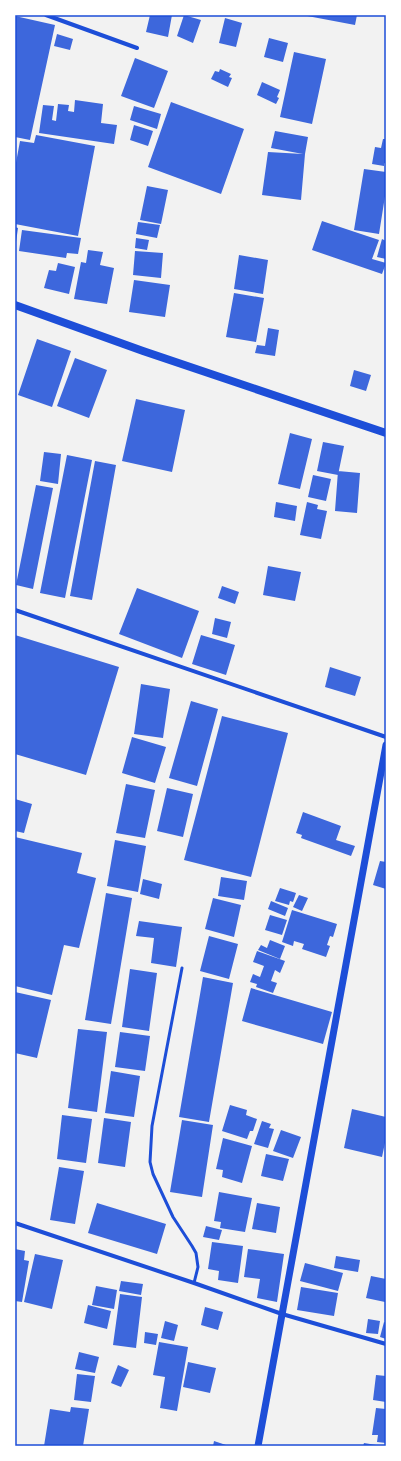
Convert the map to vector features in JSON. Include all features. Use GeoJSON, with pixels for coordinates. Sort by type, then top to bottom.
{"type":"FeatureCollection","features":[{"type":"Feature","properties":{"kind":"main road"},"geometry":{"type":"LineString","coordinates":[[15,305],[144,351],[386,433]]}},
{"type":"Feature","properties":{"kind":"street"},"geometry":{"type":"LineString","coordinates":[[46,15],[137,48]]}},
{"type":"Feature","properties":{"kind":"street"},"geometry":{"type":"LineString","coordinates":[[15,610],[386,737]]}},
{"type":"Feature","properties":{"kind":"street"},"geometry":{"type":"LineString","coordinates":[[258,1446],[386,745]]}},
{"type":"Feature","properties":{"kind":"street"},"geometry":{"type":"LineString","coordinates":[[15,1223],[282,1314],[386,1344]]}},
{"type":"Feature","properties":{"kind":"lane"},"geometry":{"type":"LineString","coordinates":[[182,968],[152,1126],[150,1162],[153,1174],[170,1211],[196,1253],[198,1267],[194,1283]]}},
{"type":"Feature","properties":{"kind":"building"},"geometry":{"type":"Polygon","coordinates":[[[150,15],[172,15],[168,37],[146,32],[150,15]]]}},
{"type":"Feature","properties":{"kind":"building"},"geometry":{"type":"Polygon","coordinates":[[[184,15],[201,20],[193,43],[177,36],[184,15]]]}},
{"type":"Feature","properties":{"kind":"building"},"geometry":{"type":"Polygon","coordinates":[[[302,15],[357,15],[355,25],[302,15]]]}},
{"type":"Feature","properties":{"kind":"building"},"geometry":{"type":"Polygon","coordinates":[[[15,16],[55,25],[30,140],[15,137],[15,16]]]}},
{"type":"Feature","properties":{"kind":"building"},"geometry":{"type":"Polygon","coordinates":[[[225,18],[242,23],[236,47],[219,43],[225,18]]]}},
{"type":"Feature","properties":{"kind":"building"},"geometry":{"type":"Polygon","coordinates":[[[57,34],[73,39],[70,50],[54,46],[57,34]]]}},
{"type":"Feature","properties":{"kind":"building"},"geometry":{"type":"Polygon","coordinates":[[[269,38],[288,43],[283,62],[264,57],[269,38]]]}},
{"type":"Feature","properties":{"kind":"building"},"geometry":{"type":"Polygon","coordinates":[[[294,52],[326,59],[312,124],[280,117],[294,52]]]}},
{"type":"Feature","properties":{"kind":"building"},"geometry":{"type":"Polygon","coordinates":[[[135,58],[168,71],[154,108],[121,96],[135,58]]]}},
{"type":"Feature","properties":{"kind":"building"},"geometry":{"type":"Polygon","coordinates":[[[220,69],[231,74],[229,77],[232,78],[228,87],[211,79],[215,71],[219,72],[220,69]]]}},
{"type":"Feature","properties":{"kind":"building"},"geometry":{"type":"Polygon","coordinates":[[[262,82],[280,90],[277,97],[279,98],[276,104],[257,95],[262,82]]]}},
{"type":"Feature","properties":{"kind":"building"},"geometry":{"type":"Polygon","coordinates":[[[75,100],[103,104],[101,123],[117,125],[114,144],[39,133],[43,105],[54,106],[52,120],[56,121],[58,104],[69,105],[68,111],[74,112],[75,100]]]}},
{"type":"Feature","properties":{"kind":"building"},"geometry":{"type":"Polygon","coordinates":[[[171,102],[244,129],[221,194],[148,167],[171,102]]]}},
{"type":"Feature","properties":{"kind":"building"},"geometry":{"type":"Polygon","coordinates":[[[134,106],[161,114],[157,129],[130,120],[134,106]]]}},
{"type":"Feature","properties":{"kind":"building"},"geometry":{"type":"Polygon","coordinates":[[[134,125],[153,131],[148,146],[130,140],[134,125]]]}},
{"type":"Feature","properties":{"kind":"building"},"geometry":{"type":"Polygon","coordinates":[[[275,131],[308,137],[301,200],[262,195],[268,152],[303,154],[271,148],[275,131]]]}},
{"type":"Feature","properties":{"kind":"building"},"geometry":{"type":"Polygon","coordinates":[[[36,135],[95,146],[78,236],[15,224],[15,168],[20,141],[34,143],[36,135]]]}},
{"type":"Feature","properties":{"kind":"building"},"geometry":{"type":"Polygon","coordinates":[[[383,139],[386,139],[386,164],[384,163],[384,166],[372,164],[375,147],[381,148],[383,139]]]}},
{"type":"Feature","properties":{"kind":"building"},"geometry":{"type":"Polygon","coordinates":[[[364,169],[386,172],[386,190],[379,234],[354,230],[364,169]]]}},
{"type":"Feature","properties":{"kind":"building"},"geometry":{"type":"Polygon","coordinates":[[[147,186],[168,190],[161,224],[140,220],[147,186]]]}},
{"type":"Feature","properties":{"kind":"building"},"geometry":{"type":"Polygon","coordinates":[[[322,221],[379,240],[372,259],[386,263],[382,274],[312,250],[322,221]]]}},
{"type":"Feature","properties":{"kind":"building"},"geometry":{"type":"Polygon","coordinates":[[[138,222],[160,225],[157,238],[136,234],[138,222]]]}},
{"type":"Feature","properties":{"kind":"building"},"geometry":{"type":"Polygon","coordinates":[[[15,227],[18,228],[16,242],[15,242],[15,227]]]}},
{"type":"Feature","properties":{"kind":"building"},"geometry":{"type":"Polygon","coordinates":[[[22,230],[81,238],[78,254],[67,253],[66,258],[19,251],[22,230]]]}},
{"type":"Feature","properties":{"kind":"building"},"geometry":{"type":"Polygon","coordinates":[[[136,238],[149,240],[147,250],[135,248],[136,238]]]}},
{"type":"Feature","properties":{"kind":"building"},"geometry":{"type":"Polygon","coordinates":[[[382,239],[386,241],[386,259],[377,257],[382,239]]]}},
{"type":"Feature","properties":{"kind":"building"},"geometry":{"type":"Polygon","coordinates":[[[88,250],[103,252],[100,265],[114,268],[107,304],[74,299],[81,262],[86,263],[88,250]]]}},
{"type":"Feature","properties":{"kind":"building"},"geometry":{"type":"Polygon","coordinates":[[[135,251],[163,253],[161,278],[133,275],[135,251]]]}},
{"type":"Feature","properties":{"kind":"building"},"geometry":{"type":"Polygon","coordinates":[[[239,255],[268,260],[263,294],[234,289],[239,255]]]}},
{"type":"Feature","properties":{"kind":"building"},"geometry":{"type":"Polygon","coordinates":[[[58,263],[75,267],[69,294],[44,288],[49,270],[56,271],[58,263]]]}},
{"type":"Feature","properties":{"kind":"building"},"geometry":{"type":"Polygon","coordinates":[[[134,280],[170,285],[165,317],[129,312],[134,280]]]}},
{"type":"Feature","properties":{"kind":"building"},"geometry":{"type":"Polygon","coordinates":[[[234,293],[264,298],[256,342],[226,337],[234,293]]]}},
{"type":"Feature","properties":{"kind":"building"},"geometry":{"type":"Polygon","coordinates":[[[268,328],[279,330],[275,356],[255,353],[257,345],[265,346],[268,328]]]}},
{"type":"Feature","properties":{"kind":"building"},"geometry":{"type":"Polygon","coordinates":[[[37,339],[71,351],[52,407],[18,395],[37,339]]]}},
{"type":"Feature","properties":{"kind":"building"},"geometry":{"type":"Polygon","coordinates":[[[75,358],[107,370],[89,418],[57,406],[75,358]]]}},
{"type":"Feature","properties":{"kind":"building"},"geometry":{"type":"Polygon","coordinates":[[[354,370],[371,375],[366,391],[350,386],[354,370]]]}},
{"type":"Feature","properties":{"kind":"building"},"geometry":{"type":"Polygon","coordinates":[[[136,399],[185,410],[172,472],[122,461],[136,399]]]}},
{"type":"Feature","properties":{"kind":"building"},"geometry":{"type":"Polygon","coordinates":[[[290,433],[312,439],[300,489],[278,484],[290,433]]]}},
{"type":"Feature","properties":{"kind":"building"},"geometry":{"type":"Polygon","coordinates":[[[323,442],[344,446],[338,475],[317,471],[323,442]]]}},
{"type":"Feature","properties":{"kind":"building"},"geometry":{"type":"Polygon","coordinates":[[[44,452],[61,454],[58,484],[40,481],[44,452]]]}},
{"type":"Feature","properties":{"kind":"building"},"geometry":{"type":"Polygon","coordinates":[[[67,455],[92,460],[65,598],[40,593],[67,455]]]}},
{"type":"Feature","properties":{"kind":"building"},"geometry":{"type":"Polygon","coordinates":[[[95,461],[116,465],[92,600],[70,596],[95,461]]]}},
{"type":"Feature","properties":{"kind":"building"},"geometry":{"type":"Polygon","coordinates":[[[338,471],[360,473],[357,513],[335,511],[338,471]]]}},
{"type":"Feature","properties":{"kind":"building"},"geometry":{"type":"Polygon","coordinates":[[[313,475],[331,479],[326,501],[308,497],[313,475]]]}},
{"type":"Feature","properties":{"kind":"building"},"geometry":{"type":"Polygon","coordinates":[[[36,485],[53,488],[33,589],[16,585],[36,485]]]}},
{"type":"Feature","properties":{"kind":"building"},"geometry":{"type":"Polygon","coordinates":[[[276,502],[297,506],[295,521],[274,517],[276,502]]]}},
{"type":"Feature","properties":{"kind":"building"},"geometry":{"type":"Polygon","coordinates":[[[307,502],[318,505],[317,509],[327,511],[321,539],[300,535],[307,502]]]}},
{"type":"Feature","properties":{"kind":"building"},"geometry":{"type":"Polygon","coordinates":[[[268,566],[301,572],[295,601],[263,595],[268,566]]]}},
{"type":"Feature","properties":{"kind":"building"},"geometry":{"type":"Polygon","coordinates":[[[222,586],[239,592],[235,604],[218,598],[222,586]]]}},
{"type":"Feature","properties":{"kind":"building"},"geometry":{"type":"Polygon","coordinates":[[[137,588],[199,611],[182,658],[119,634],[137,588]]]}},
{"type":"Feature","properties":{"kind":"building"},"geometry":{"type":"Polygon","coordinates":[[[215,618],[231,622],[227,638],[212,634],[215,618]]]}},
{"type":"Feature","properties":{"kind":"building"},"geometry":{"type":"Polygon","coordinates":[[[15,635],[119,667],[86,775],[15,754],[15,635]]]}},
{"type":"Feature","properties":{"kind":"building"},"geometry":{"type":"Polygon","coordinates":[[[201,635],[235,645],[226,675],[192,664],[201,635]]]}},
{"type":"Feature","properties":{"kind":"building"},"geometry":{"type":"Polygon","coordinates":[[[330,667],[361,677],[355,696],[325,687],[330,667]]]}},
{"type":"Feature","properties":{"kind":"building"},"geometry":{"type":"Polygon","coordinates":[[[141,684],[170,689],[163,738],[134,734],[141,684]]]}},
{"type":"Feature","properties":{"kind":"building"},"geometry":{"type":"Polygon","coordinates":[[[191,701],[218,709],[197,786],[169,778],[191,701]]]}},
{"type":"Feature","properties":{"kind":"building"},"geometry":{"type":"Polygon","coordinates":[[[222,716],[288,733],[251,877],[184,860],[222,716]]]}},
{"type":"Feature","properties":{"kind":"building"},"geometry":{"type":"Polygon","coordinates":[[[132,737],[166,747],[155,783],[122,773],[132,737]]]}},
{"type":"Feature","properties":{"kind":"building"},"geometry":{"type":"Polygon","coordinates":[[[126,784],[155,790],[145,838],[116,833],[126,784]]]}},
{"type":"Feature","properties":{"kind":"building"},"geometry":{"type":"Polygon","coordinates":[[[167,788],[193,794],[183,837],[157,831],[167,788]]]}},
{"type":"Feature","properties":{"kind":"building"},"geometry":{"type":"Polygon","coordinates":[[[15,799],[32,804],[24,833],[15,831],[15,799]]]}},
{"type":"Feature","properties":{"kind":"building"},"geometry":{"type":"Polygon","coordinates":[[[303,812],[341,826],[336,840],[355,846],[351,856],[301,838],[302,835],[296,833],[303,812]]]}},
{"type":"Feature","properties":{"kind":"building"},"geometry":{"type":"Polygon","coordinates":[[[15,837],[82,853],[77,873],[96,878],[79,948],[64,945],[52,995],[15,986],[15,837]]]}},
{"type":"Feature","properties":{"kind":"building"},"geometry":{"type":"Polygon","coordinates":[[[115,840],[146,846],[138,892],[107,886],[115,840]]]}},
{"type":"Feature","properties":{"kind":"building"},"geometry":{"type":"Polygon","coordinates":[[[380,861],[386,862],[386,889],[373,885],[380,861]]]}},
{"type":"Feature","properties":{"kind":"building"},"geometry":{"type":"Polygon","coordinates":[[[221,877],[247,881],[244,900],[218,896],[221,877]]]}},
{"type":"Feature","properties":{"kind":"building"},"geometry":{"type":"Polygon","coordinates":[[[143,879],[162,884],[159,899],[140,894],[143,879]]]}},
{"type":"Feature","properties":{"kind":"building"},"geometry":{"type":"Polygon","coordinates":[[[280,888],[296,893],[293,902],[290,901],[289,905],[275,901],[280,888]]]}},
{"type":"Feature","properties":{"kind":"building"},"geometry":{"type":"Polygon","coordinates":[[[106,893],[132,898],[111,1024],[85,1020],[106,893]]]}},
{"type":"Feature","properties":{"kind":"building"},"geometry":{"type":"Polygon","coordinates":[[[299,895],[308,898],[302,911],[293,907],[299,895]]]}},
{"type":"Feature","properties":{"kind":"building"},"geometry":{"type":"Polygon","coordinates":[[[213,898],[241,905],[234,937],[205,929],[213,898]]]}},
{"type":"Feature","properties":{"kind":"building"},"geometry":{"type":"Polygon","coordinates":[[[271,901],[288,908],[285,916],[268,909],[271,901]]]}},
{"type":"Feature","properties":{"kind":"building"},"geometry":{"type":"Polygon","coordinates":[[[292,910],[337,924],[333,937],[330,936],[327,945],[330,946],[326,957],[302,949],[304,944],[294,941],[293,946],[282,942],[292,910]]]}},
{"type":"Feature","properties":{"kind":"building"},"geometry":{"type":"Polygon","coordinates":[[[270,915],[287,920],[282,935],[265,930],[270,915]]]}},
{"type":"Feature","properties":{"kind":"building"},"geometry":{"type":"Polygon","coordinates":[[[139,921],[182,927],[176,967],[151,963],[154,938],[136,936],[139,921]]]}},
{"type":"Feature","properties":{"kind":"building"},"geometry":{"type":"Polygon","coordinates":[[[209,936],[238,944],[229,979],[200,971],[209,936]]]}},
{"type":"Feature","properties":{"kind":"building"},"geometry":{"type":"Polygon","coordinates":[[[270,940],[285,946],[280,959],[258,950],[261,945],[267,948],[270,940]]]}},
{"type":"Feature","properties":{"kind":"building"},"geometry":{"type":"Polygon","coordinates":[[[257,951],[285,961],[280,973],[275,970],[271,981],[277,983],[273,993],[256,987],[257,984],[250,982],[253,974],[260,977],[264,966],[253,962],[257,951]]]}},
{"type":"Feature","properties":{"kind":"building"},"geometry":{"type":"Polygon","coordinates":[[[130,969],[157,973],[149,1031],[122,1027],[130,969]]]}},
{"type":"Feature","properties":{"kind":"building"},"geometry":{"type":"Polygon","coordinates":[[[203,977],[233,983],[209,1122],[179,1117],[203,977]]]}},
{"type":"Feature","properties":{"kind":"building"},"geometry":{"type":"Polygon","coordinates":[[[251,988],[332,1012],[323,1044],[242,1021],[251,988]]]}},
{"type":"Feature","properties":{"kind":"building"},"geometry":{"type":"Polygon","coordinates":[[[15,992],[51,1000],[37,1058],[15,1053],[15,992]]]}},
{"type":"Feature","properties":{"kind":"building"},"geometry":{"type":"Polygon","coordinates":[[[78,1029],[107,1032],[97,1112],[68,1108],[78,1029]]]}},
{"type":"Feature","properties":{"kind":"building"},"geometry":{"type":"Polygon","coordinates":[[[120,1032],[150,1036],[145,1071],[115,1067],[120,1032]]]}},
{"type":"Feature","properties":{"kind":"building"},"geometry":{"type":"Polygon","coordinates":[[[111,1071],[140,1076],[134,1117],[105,1113],[111,1071]]]}},
{"type":"Feature","properties":{"kind":"building"},"geometry":{"type":"Polygon","coordinates":[[[230,1105],[247,1110],[246,1115],[257,1119],[253,1131],[250,1131],[247,1139],[222,1131],[230,1105]]]}},
{"type":"Feature","properties":{"kind":"building"},"geometry":{"type":"Polygon","coordinates":[[[352,1109],[386,1117],[386,1138],[382,1157],[344,1148],[352,1109]]]}},
{"type":"Feature","properties":{"kind":"building"},"geometry":{"type":"Polygon","coordinates":[[[62,1115],[92,1119],[86,1163],[57,1159],[62,1115]]]}},
{"type":"Feature","properties":{"kind":"building"},"geometry":{"type":"Polygon","coordinates":[[[104,1118],[131,1122],[125,1167],[98,1163],[104,1118]]]}},
{"type":"Feature","properties":{"kind":"building"},"geometry":{"type":"Polygon","coordinates":[[[182,1120],[213,1125],[202,1197],[170,1192],[182,1120]]]}},
{"type":"Feature","properties":{"kind":"building"},"geometry":{"type":"Polygon","coordinates":[[[262,1121],[271,1124],[269,1128],[274,1129],[268,1148],[254,1144],[262,1121]]]}},
{"type":"Feature","properties":{"kind":"building"},"geometry":{"type":"Polygon","coordinates":[[[281,1130],[301,1137],[293,1158],[273,1151],[281,1130]]]}},
{"type":"Feature","properties":{"kind":"building"},"geometry":{"type":"Polygon","coordinates":[[[223,1138],[252,1146],[242,1183],[222,1177],[223,1170],[216,1169],[223,1138]]]}},
{"type":"Feature","properties":{"kind":"building"},"geometry":{"type":"Polygon","coordinates":[[[266,1154],[289,1159],[283,1181],[261,1176],[266,1154]]]}},
{"type":"Feature","properties":{"kind":"building"},"geometry":{"type":"Polygon","coordinates":[[[59,1167],[84,1171],[75,1224],[50,1220],[59,1167]]]}},
{"type":"Feature","properties":{"kind":"building"},"geometry":{"type":"Polygon","coordinates":[[[219,1192],[252,1198],[245,1232],[220,1228],[221,1222],[214,1221],[219,1192]]]}},
{"type":"Feature","properties":{"kind":"building"},"geometry":{"type":"Polygon","coordinates":[[[97,1203],[166,1224],[157,1254],[88,1233],[97,1203]]]}},
{"type":"Feature","properties":{"kind":"building"},"geometry":{"type":"Polygon","coordinates":[[[257,1203],[280,1207],[276,1233],[252,1229],[257,1203]]]}},
{"type":"Feature","properties":{"kind":"building"},"geometry":{"type":"Polygon","coordinates":[[[206,1226],[222,1230],[219,1240],[203,1237],[206,1226]]]}},
{"type":"Feature","properties":{"kind":"building"},"geometry":{"type":"Polygon","coordinates":[[[212,1242],[243,1246],[238,1283],[218,1280],[219,1271],[208,1269],[212,1242]]]}},
{"type":"Feature","properties":{"kind":"building"},"geometry":{"type":"Polygon","coordinates":[[[15,1249],[25,1251],[24,1260],[29,1261],[22,1302],[15,1301],[15,1249]]]}},
{"type":"Feature","properties":{"kind":"building"},"geometry":{"type":"Polygon","coordinates":[[[248,1249],[284,1254],[277,1302],[257,1298],[260,1279],[244,1277],[248,1249]]]}},
{"type":"Feature","properties":{"kind":"building"},"geometry":{"type":"Polygon","coordinates":[[[35,1254],[63,1260],[52,1309],[24,1302],[35,1254]]]}},
{"type":"Feature","properties":{"kind":"building"},"geometry":{"type":"Polygon","coordinates":[[[336,1256],[360,1260],[358,1272],[334,1268],[336,1256]]]}},
{"type":"Feature","properties":{"kind":"building"},"geometry":{"type":"Polygon","coordinates":[[[305,1263],[343,1273],[338,1291],[300,1281],[305,1263]]]}},
{"type":"Feature","properties":{"kind":"building"},"geometry":{"type":"Polygon","coordinates":[[[371,1276],[386,1279],[385,1302],[366,1298],[371,1276]]]}},
{"type":"Feature","properties":{"kind":"building"},"geometry":{"type":"Polygon","coordinates":[[[121,1281],[143,1284],[141,1295],[119,1291],[121,1281]]]}},
{"type":"Feature","properties":{"kind":"building"},"geometry":{"type":"Polygon","coordinates":[[[96,1286],[117,1290],[114,1309],[92,1305],[96,1286]]]}},
{"type":"Feature","properties":{"kind":"building"},"geometry":{"type":"Polygon","coordinates":[[[301,1287],[338,1293],[334,1316],[297,1310],[301,1287]]]}},
{"type":"Feature","properties":{"kind":"building"},"geometry":{"type":"Polygon","coordinates":[[[120,1294],[142,1297],[136,1348],[113,1345],[120,1294]]]}},
{"type":"Feature","properties":{"kind":"building"},"geometry":{"type":"Polygon","coordinates":[[[88,1305],[111,1311],[107,1329],[84,1323],[88,1305]]]}},
{"type":"Feature","properties":{"kind":"building"},"geometry":{"type":"Polygon","coordinates":[[[205,1307],[223,1312],[218,1330],[201,1325],[205,1307]]]}},
{"type":"Feature","properties":{"kind":"building"},"geometry":{"type":"Polygon","coordinates":[[[368,1319],[380,1321],[378,1334],[366,1333],[368,1319]]]}},
{"type":"Feature","properties":{"kind":"building"},"geometry":{"type":"Polygon","coordinates":[[[165,1321],[178,1325],[174,1341],[161,1338],[165,1321]]]}},
{"type":"Feature","properties":{"kind":"building"},"geometry":{"type":"Polygon","coordinates":[[[384,1322],[386,1323],[386,1339],[380,1337],[384,1322]]]}},
{"type":"Feature","properties":{"kind":"building"},"geometry":{"type":"Polygon","coordinates":[[[145,1332],[158,1334],[156,1345],[144,1343],[145,1332]]]}},
{"type":"Feature","properties":{"kind":"building"},"geometry":{"type":"Polygon","coordinates":[[[159,1342],[188,1347],[177,1411],[160,1408],[165,1377],[153,1375],[159,1342]]]}},
{"type":"Feature","properties":{"kind":"building"},"geometry":{"type":"Polygon","coordinates":[[[79,1352],[99,1357],[95,1373],[75,1369],[79,1352]]]}},
{"type":"Feature","properties":{"kind":"building"},"geometry":{"type":"Polygon","coordinates":[[[188,1362],[216,1368],[210,1393],[183,1387],[188,1362]]]}},
{"type":"Feature","properties":{"kind":"building"},"geometry":{"type":"Polygon","coordinates":[[[118,1365],[129,1370],[121,1387],[111,1383],[118,1365]]]}},
{"type":"Feature","properties":{"kind":"building"},"geometry":{"type":"Polygon","coordinates":[[[77,1374],[95,1376],[91,1402],[74,1400],[77,1374]]]}},
{"type":"Feature","properties":{"kind":"building"},"geometry":{"type":"Polygon","coordinates":[[[376,1375],[386,1376],[386,1402],[373,1400],[376,1375]]]}},
{"type":"Feature","properties":{"kind":"building"},"geometry":{"type":"Polygon","coordinates":[[[71,1407],[89,1409],[83,1446],[44,1446],[50,1409],[70,1412],[71,1407]]]}},
{"type":"Feature","properties":{"kind":"building"},"geometry":{"type":"Polygon","coordinates":[[[376,1408],[386,1409],[386,1443],[377,1442],[378,1435],[372,1435],[376,1408]]]}},
{"type":"Feature","properties":{"kind":"building"},"geometry":{"type":"Polygon","coordinates":[[[214,1441],[229,1446],[213,1446],[214,1441]]]}},
{"type":"Feature","properties":{"kind":"building"},"geometry":{"type":"Polygon","coordinates":[[[364,1443],[376,1445],[376,1446],[363,1446],[364,1443]]]}}]}
